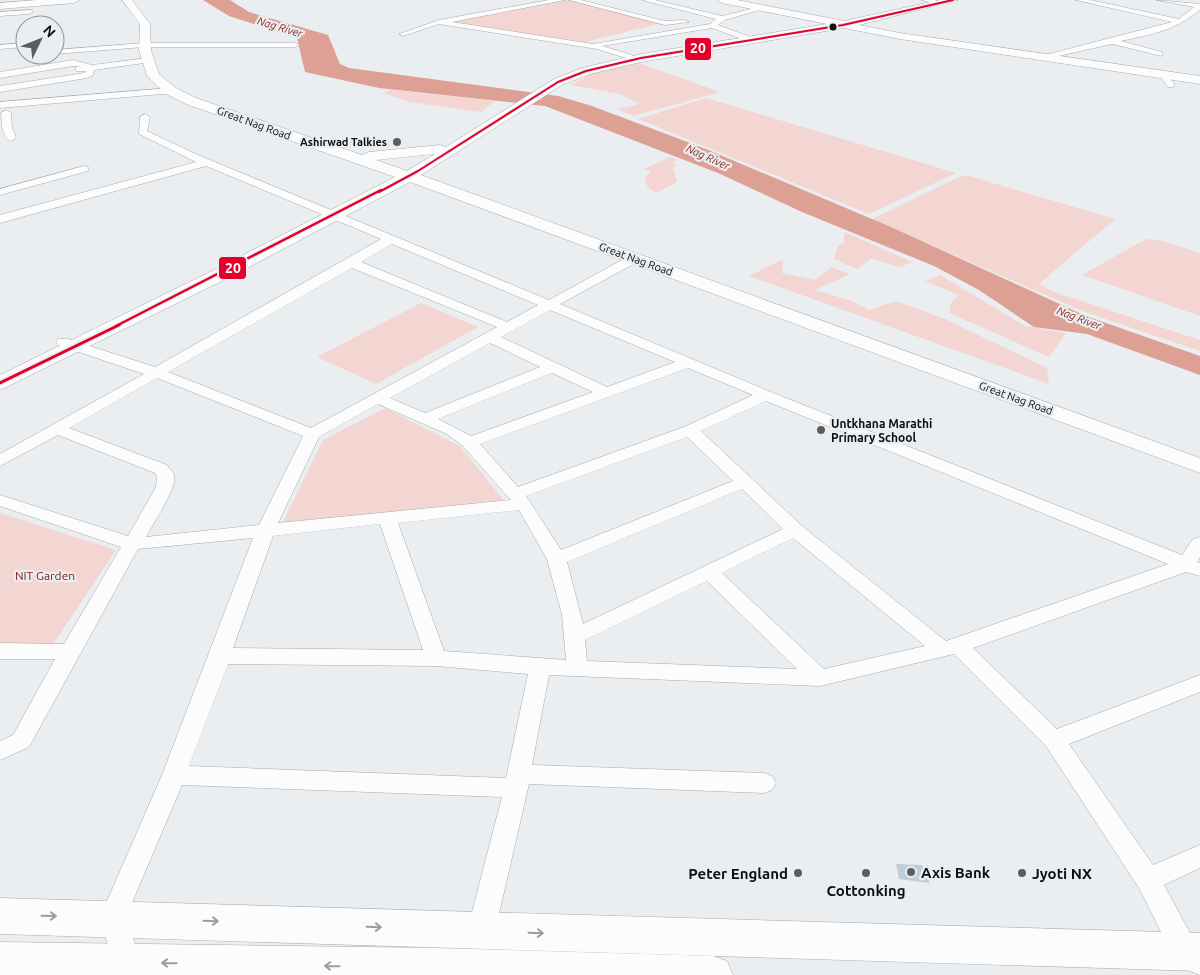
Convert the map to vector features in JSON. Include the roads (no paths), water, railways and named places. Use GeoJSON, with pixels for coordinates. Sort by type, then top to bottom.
{"type":"FeatureCollection","features":[{"type":"Feature","properties":{"kind":"main road"},"geometry":{"type":"LineString","coordinates":[[0,6],[31,12],[74,0]]}},
{"type":"Feature","properties":{"kind":"main road","name":"Great Nag Road"},"geometry":{"type":"LineString","coordinates":[[127,0],[145,24],[146,45],[153,76],[171,91],[191,101],[409,172],[1200,454]]}},
{"type":"Feature","properties":{"kind":"main road","name":"Great Nag Road"},"geometry":{"type":"LineString","coordinates":[[136,0],[154,21],[146,45]]}},
{"type":"Feature","properties":{"kind":"main road"},"geometry":{"type":"LineString","coordinates":[[722,0],[900,36],[1200,80]]}},
{"type":"Feature","properties":{"kind":"main road"},"geometry":{"type":"LineString","coordinates":[[839,24],[932,0]]}},
{"type":"Feature","properties":{"kind":"main road"},"geometry":{"type":"LineString","coordinates":[[0,384],[69,345],[409,172],[527,97],[568,74],[629,57],[839,24],[953,0]]}},
{"type":"Feature","properties":{"kind":"main road"},"geometry":{"type":"LineString","coordinates":[[527,97],[586,71],[747,39]]}},
{"type":"Feature","properties":{"kind":"main road","name":"Great Nag Road"},"geometry":{"type":"LineString","coordinates":[[146,45],[161,60],[171,82],[186,91],[368,160]]}},
{"type":"Feature","properties":{"kind":"main road"},"geometry":{"type":"LineString","coordinates":[[371,192],[368,160],[442,152]]}},
{"type":"Feature","properties":{"kind":"main road"},"geometry":{"type":"LineString","coordinates":[[371,192],[447,186],[443,170],[442,152]]}},
{"type":"Feature","properties":{"kind":"main road","name":"Great Nag Road"},"geometry":{"type":"LineString","coordinates":[[447,186],[635,258],[1200,466]]}},
{"type":"Feature","properties":{"kind":"main road"},"geometry":{"type":"LineString","coordinates":[[0,373],[69,345]]}},
{"type":"Feature","properties":{"kind":"main road"},"geometry":{"type":"LineString","coordinates":[[0,916],[114,918],[1195,955]]}},
{"type":"Feature","properties":{"kind":"main road"},"geometry":{"type":"LineString","coordinates":[[0,961],[125,969],[437,967],[713,975]]}},
{"type":"Feature","properties":{"kind":"street"},"geometry":{"type":"LineString","coordinates":[[403,34],[439,22],[561,0]]}},
{"type":"Feature","properties":{"kind":"street"},"geometry":{"type":"LineString","coordinates":[[572,0],[670,23],[722,18],[759,9]]}},
{"type":"Feature","properties":{"kind":"street"},"geometry":{"type":"LineString","coordinates":[[646,0],[722,18]]}},
{"type":"Feature","properties":{"kind":"street"},"geometry":{"type":"LineString","coordinates":[[1080,0],[1180,22]]}},
{"type":"Feature","properties":{"kind":"street"},"geometry":{"type":"LineString","coordinates":[[1160,0],[1200,6]]}},
{"type":"Feature","properties":{"kind":"street"},"geometry":{"type":"LineString","coordinates":[[624,12],[660,4]]}},
{"type":"Feature","properties":{"kind":"street"},"geometry":{"type":"LineString","coordinates":[[1048,57],[1114,42],[1180,22],[1200,6]]}},
{"type":"Feature","properties":{"kind":"street"},"geometry":{"type":"LineString","coordinates":[[0,14],[31,12]]}},
{"type":"Feature","properties":{"kind":"street"},"geometry":{"type":"LineString","coordinates":[[713,26],[722,18]]}},
{"type":"Feature","properties":{"kind":"street"},"geometry":{"type":"LineString","coordinates":[[439,22],[589,46],[629,57]]}},
{"type":"Feature","properties":{"kind":"street"},"geometry":{"type":"LineString","coordinates":[[589,46],[713,26],[747,39]]}},
{"type":"Feature","properties":{"kind":"street"},"geometry":{"type":"LineString","coordinates":[[1114,42],[1159,54]]}},
{"type":"Feature","properties":{"kind":"street"},"geometry":{"type":"LineString","coordinates":[[73,56],[146,45]]}},
{"type":"Feature","properties":{"kind":"street"},"geometry":{"type":"LineString","coordinates":[[0,82],[90,67],[146,45]]}},
{"type":"Feature","properties":{"kind":"street"},"geometry":{"type":"LineString","coordinates":[[65,51],[146,45],[295,45]]}},
{"type":"Feature","properties":{"kind":"street"},"geometry":{"type":"LineString","coordinates":[[0,47],[15,46]]}},
{"type":"Feature","properties":{"kind":"street"},"geometry":{"type":"LineString","coordinates":[[0,76],[73,63],[80,63],[90,67]]}},
{"type":"Feature","properties":{"kind":"street"},"geometry":{"type":"LineString","coordinates":[[0,89],[87,75],[90,73],[90,67]]}},
{"type":"Feature","properties":{"kind":"street"},"geometry":{"type":"LineString","coordinates":[[1163,75],[1171,85]]}},
{"type":"Feature","properties":{"kind":"street"},"geometry":{"type":"LineString","coordinates":[[12,138],[6,127],[2,110],[36,108],[44,101],[171,91]]}},
{"type":"Feature","properties":{"kind":"street"},"geometry":{"type":"LineString","coordinates":[[145,117],[142,132],[206,162],[330,213],[389,240],[690,362],[1195,572]]}},
{"type":"Feature","properties":{"kind":"street"},"geometry":{"type":"LineString","coordinates":[[0,219],[206,162]]}},
{"type":"Feature","properties":{"kind":"street"},"geometry":{"type":"LineString","coordinates":[[0,192],[84,169]]}},
{"type":"Feature","properties":{"kind":"street"},"geometry":{"type":"LineString","coordinates":[[0,461],[389,240]]}},
{"type":"Feature","properties":{"kind":"street"},"geometry":{"type":"LineString","coordinates":[[125,969],[114,918],[174,775],[220,656],[265,530],[312,434],[635,258]]}},
{"type":"Feature","properties":{"kind":"street"},"geometry":{"type":"LineString","coordinates":[[351,262],[508,327]]}},
{"type":"Feature","properties":{"kind":"street"},"geometry":{"type":"LineString","coordinates":[[489,337],[605,392]]}},
{"type":"Feature","properties":{"kind":"street"},"geometry":{"type":"LineString","coordinates":[[69,345],[156,373],[312,434]]}},
{"type":"Feature","properties":{"kind":"street"},"geometry":{"type":"LineString","coordinates":[[469,442],[690,362]]}},
{"type":"Feature","properties":{"kind":"street"},"geometry":{"type":"LineString","coordinates":[[426,418],[553,366]]}},
{"type":"Feature","properties":{"kind":"street"},"geometry":{"type":"LineString","coordinates":[[0,500],[133,544],[387,517],[520,499],[543,486],[690,430],[766,395]]}},
{"type":"Feature","properties":{"kind":"street"},"geometry":{"type":"LineString","coordinates":[[377,398],[426,418],[453,431],[469,442],[520,499],[557,559],[572,615],[577,667]]}},
{"type":"Feature","properties":{"kind":"street"},"geometry":{"type":"LineString","coordinates":[[0,751],[21,741],[165,487],[166,476],[161,469],[56,429]]}},
{"type":"Feature","properties":{"kind":"street"},"geometry":{"type":"LineString","coordinates":[[690,430],[795,530],[950,648],[1054,740],[1148,880],[1195,955]]}},
{"type":"Feature","properties":{"kind":"street"},"geometry":{"type":"LineString","coordinates":[[557,559],[745,482]]}},
{"type":"Feature","properties":{"kind":"street"},"geometry":{"type":"LineString","coordinates":[[387,517],[436,658]]}},
{"type":"Feature","properties":{"kind":"street"},"geometry":{"type":"LineString","coordinates":[[574,637],[795,530]]}},
{"type":"Feature","properties":{"kind":"street"},"geometry":{"type":"LineString","coordinates":[[1195,572],[1200,543]]}},
{"type":"Feature","properties":{"kind":"street"},"geometry":{"type":"LineString","coordinates":[[708,571],[820,678]]}},
{"type":"Feature","properties":{"kind":"street"},"geometry":{"type":"LineString","coordinates":[[220,656],[436,658],[540,667],[820,678],[950,648],[1195,572]]}},
{"type":"Feature","properties":{"kind":"street"},"geometry":{"type":"LineString","coordinates":[[0,651],[70,652]]}},
{"type":"Feature","properties":{"kind":"street"},"geometry":{"type":"LineString","coordinates":[[481,931],[517,781],[540,667]]}},
{"type":"Feature","properties":{"kind":"street"},"geometry":{"type":"LineString","coordinates":[[1054,740],[1200,682]]}},
{"type":"Feature","properties":{"kind":"street"},"geometry":{"type":"LineString","coordinates":[[174,775],[764,783]]}},
{"type":"Feature","properties":{"kind":"street"},"geometry":{"type":"LineString","coordinates":[[1148,880],[1200,856]]}},
{"type":"Feature","properties":{"kind":"water","name":"Nag River"},"geometry":{"type":"Polygon","coordinates":[[[203,0],[230,0],[249,12],[328,35],[340,64],[349,68],[558,96],[592,106],[706,149],[891,227],[1086,316],[1200,356],[1200,375],[1087,334],[1034,327],[979,290],[934,266],[802,212],[718,173],[545,106],[379,88],[305,72],[297,38],[229,16],[203,0]]]}},
{"type":"Feature","properties":{"kind":"place","name":"Ashirwad Talkies"},"geometry":{"type":"Point","coordinates":[397,142]}},
{"type":"Feature","properties":{"kind":"place","name":"Untkhana Marathi Primary School"},"geometry":{"type":"Point","coordinates":[821,430]}},
{"type":"Feature","properties":{"kind":"place","name":"Axis Bank"},"geometry":{"type":"Point","coordinates":[911,872]}},
{"type":"Feature","properties":{"kind":"place","name":"Peter England"},"geometry":{"type":"Point","coordinates":[798,873]}},
{"type":"Feature","properties":{"kind":"place","name":"Cottonking"},"geometry":{"type":"Point","coordinates":[866,873]}},
{"type":"Feature","properties":{"kind":"place","name":"Jyoti NX"},"geometry":{"type":"Point","coordinates":[1022,873]}},
{"type":"Feature","properties":{"kind":"park label","name":"NIT Garden"},"geometry":{"type":"Point","coordinates":[45,575]}}]}
